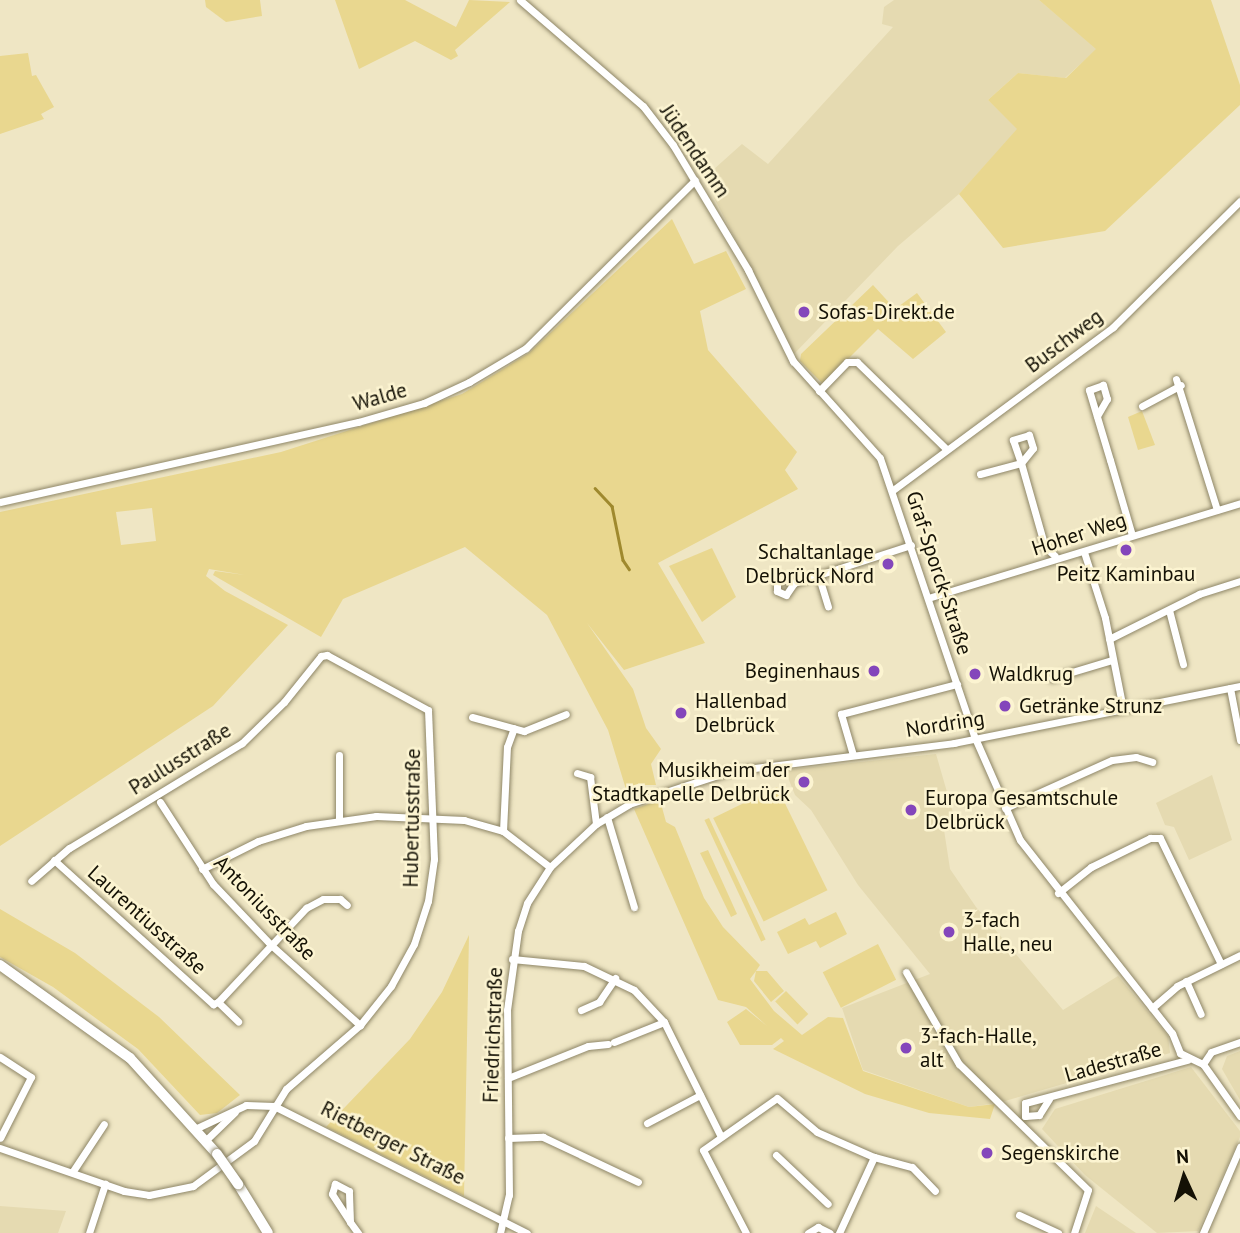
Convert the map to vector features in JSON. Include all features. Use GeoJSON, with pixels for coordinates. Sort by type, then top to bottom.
{"type":"FeatureCollection","features":[{"type":"Feature","properties":{"kind":"main road"},"geometry":{"type":"LineString","coordinates":[[0,965],[130,1058],[197,1128],[238,1184],[268,1233]]}},
{"type":"Feature","properties":{"kind":"street","name":"Jüdendamm"},"geometry":{"type":"LineString","coordinates":[[520,0],[643,106],[695,180],[748,270],[793,361]]}},
{"type":"Feature","properties":{"kind":"street","name":"Walde"},"geometry":{"type":"LineString","coordinates":[[0,502],[334,428],[424,403],[470,382],[526,348],[695,180]]}},
{"type":"Feature","properties":{"kind":"street","name":"Buschweg"},"geometry":{"type":"LineString","coordinates":[[893,490],[1113,327],[1240,201]]}},
{"type":"Feature","properties":{"kind":"street","name":"Graf-Sporck-Straße"},"geometry":{"type":"LineString","coordinates":[[793,361],[868,442],[893,490],[975,738],[1020,840],[1058,892],[1152,1008],[1187,1060]]}},
{"type":"Feature","properties":{"kind":"street"},"geometry":{"type":"LineString","coordinates":[[819,391],[848,362],[857,362],[946,449]]}},
{"type":"Feature","properties":{"kind":"street"},"geometry":{"type":"LineString","coordinates":[[1142,407],[1178,382],[1217,510]]}},
{"type":"Feature","properties":{"kind":"street"},"geometry":{"type":"LineString","coordinates":[[1097,416],[1132,535]]}},
{"type":"Feature","properties":{"kind":"street"},"geometry":{"type":"LineString","coordinates":[[980,474],[1021,463],[1045,547],[1055,556]]}},
{"type":"Feature","properties":{"kind":"street","name":"Hoher Weg"},"geometry":{"type":"LineString","coordinates":[[928,598],[1052,562],[1055,556],[1084,552],[1240,503]]}},
{"type":"Feature","properties":{"kind":"street"},"geometry":{"type":"LineString","coordinates":[[794,583],[911,545]]}},
{"type":"Feature","properties":{"kind":"street"},"geometry":{"type":"LineString","coordinates":[[1084,552],[1109,639],[1123,709]]}},
{"type":"Feature","properties":{"kind":"street"},"geometry":{"type":"LineString","coordinates":[[818,574],[828,607]]}},
{"type":"Feature","properties":{"kind":"street"},"geometry":{"type":"LineString","coordinates":[[1109,639],[1169,610],[1240,581]]}},
{"type":"Feature","properties":{"kind":"street"},"geometry":{"type":"LineString","coordinates":[[1169,610],[1183,664]]}},
{"type":"Feature","properties":{"kind":"street","name":"Paulusstraße"},"geometry":{"type":"LineString","coordinates":[[31,881],[54,860],[162,790],[242,743],[284,702],[321,656],[333,658]]}},
{"type":"Feature","properties":{"kind":"street","name":"Hubertusstraße"},"geometry":{"type":"LineString","coordinates":[[0,1149],[73,1171],[105,1184],[149,1195],[186,1190],[254,1141],[274,1106],[297,1077],[341,1046],[391,986],[414,944],[428,901],[435,817],[428,710],[333,658]]}},
{"type":"Feature","properties":{"kind":"street"},"geometry":{"type":"LineString","coordinates":[[1052,678],[1112,660]]}},
{"type":"Feature","properties":{"kind":"street"},"geometry":{"type":"LineString","coordinates":[[853,755],[841,714],[957,684]]}},
{"type":"Feature","properties":{"kind":"street","name":"Nordring"},"geometry":{"type":"LineString","coordinates":[[607,817],[629,804],[730,771],[975,738],[1240,686]]}},
{"type":"Feature","properties":{"kind":"street"},"geometry":{"type":"LineString","coordinates":[[1230,688],[1240,740]]}},
{"type":"Feature","properties":{"kind":"street"},"geometry":{"type":"LineString","coordinates":[[472,717],[524,731],[566,714]]}},
{"type":"Feature","properties":{"kind":"street"},"geometry":{"type":"LineString","coordinates":[[503,831],[507,747],[513,728]]}},
{"type":"Feature","properties":{"kind":"street"},"geometry":{"type":"LineString","coordinates":[[339,755],[339,820]]}},
{"type":"Feature","properties":{"kind":"street"},"geometry":{"type":"LineString","coordinates":[[1005,808],[1112,760],[1136,757],[1152,762]]}},
{"type":"Feature","properties":{"kind":"street"},"geometry":{"type":"LineString","coordinates":[[577,774],[590,777],[596,824],[607,817],[634,907]]}},
{"type":"Feature","properties":{"kind":"street"},"geometry":{"type":"LineString","coordinates":[[151,798],[160,803],[162,790]]}},
{"type":"Feature","properties":{"kind":"street","name":"Antoniusstraße"},"geometry":{"type":"LineString","coordinates":[[160,803],[202,869],[271,944],[360,1025]]}},
{"type":"Feature","properties":{"kind":"street"},"geometry":{"type":"LineString","coordinates":[[202,869],[258,841],[339,820],[435,817],[503,831],[551,867]]}},
{"type":"Feature","properties":{"kind":"street","name":"Friedrichstraße"},"geometry":{"type":"LineString","coordinates":[[500,1233],[505,1222],[512,959],[527,903],[551,867],[596,824]]}},
{"type":"Feature","properties":{"kind":"street"},"geometry":{"type":"LineString","coordinates":[[1058,892],[1091,867],[1150,838],[1160,838],[1221,964]]}},
{"type":"Feature","properties":{"kind":"street","name":"Laurentiusstraße"},"geometry":{"type":"LineString","coordinates":[[54,860],[213,1004],[218,1002],[238,1021]]}},
{"type":"Feature","properties":{"kind":"street"},"geometry":{"type":"LineString","coordinates":[[218,1002],[306,908],[323,899],[340,899],[347,905]]}},
{"type":"Feature","properties":{"kind":"street"},"geometry":{"type":"LineString","coordinates":[[1152,1008],[1186,981],[1240,955]]}},
{"type":"Feature","properties":{"kind":"street"},"geometry":{"type":"LineString","coordinates":[[512,959],[584,965],[615,978],[650,1005],[664,1022],[721,1137]]}},
{"type":"Feature","properties":{"kind":"street"},"geometry":{"type":"LineString","coordinates":[[906,972],[959,1064],[1023,1119],[1088,1190],[1074,1233]]}},
{"type":"Feature","properties":{"kind":"street"},"geometry":{"type":"LineString","coordinates":[[581,1010],[599,1002],[615,978]]}},
{"type":"Feature","properties":{"kind":"street"},"geometry":{"type":"LineString","coordinates":[[1186,981],[1201,1013]]}},
{"type":"Feature","properties":{"kind":"street"},"geometry":{"type":"LineString","coordinates":[[508,1078],[588,1046],[611,1043],[664,1022]]}},
{"type":"Feature","properties":{"kind":"street"},"geometry":{"type":"LineString","coordinates":[[1203,1064],[1211,1052],[1240,1042]]}},
{"type":"Feature","properties":{"kind":"street"},"geometry":{"type":"LineString","coordinates":[[0,1057],[31,1077],[0,1138]]}},
{"type":"Feature","properties":{"kind":"street"},"geometry":{"type":"LineString","coordinates":[[1187,1060],[1203,1064],[1240,1116]]}},
{"type":"Feature","properties":{"kind":"street","name":"Ladestraße"},"geometry":{"type":"LineString","coordinates":[[1049,1098],[1039,1115],[1023,1119],[1025,1103],[1187,1060]]}},
{"type":"Feature","properties":{"kind":"street"},"geometry":{"type":"LineString","coordinates":[[647,1123],[700,1095]]}},
{"type":"Feature","properties":{"kind":"street"},"geometry":{"type":"LineString","coordinates":[[746,1233],[703,1150],[777,1098],[817,1132],[874,1157],[912,1167],[935,1191]]}},
{"type":"Feature","properties":{"kind":"street"},"geometry":{"type":"LineString","coordinates":[[197,1128],[257,1102],[274,1106]]}},
{"type":"Feature","properties":{"kind":"street","name":"Rietberger Straße"},"geometry":{"type":"LineString","coordinates":[[274,1106],[527,1233]]}},
{"type":"Feature","properties":{"kind":"street"},"geometry":{"type":"LineString","coordinates":[[206,1140],[238,1109]]}},
{"type":"Feature","properties":{"kind":"street"},"geometry":{"type":"LineString","coordinates":[[73,1171],[104,1124]]}},
{"type":"Feature","properties":{"kind":"street"},"geometry":{"type":"LineString","coordinates":[[508,1138],[543,1137],[638,1182]]}},
{"type":"Feature","properties":{"kind":"street"},"geometry":{"type":"LineString","coordinates":[[1203,1233],[1240,1147]]}},
{"type":"Feature","properties":{"kind":"street"},"geometry":{"type":"LineString","coordinates":[[776,1155],[828,1204]]}},
{"type":"Feature","properties":{"kind":"street"},"geometry":{"type":"LineString","coordinates":[[839,1233],[874,1157]]}},
{"type":"Feature","properties":{"kind":"street"},"geometry":{"type":"LineString","coordinates":[[89,1233],[105,1184]]}},
{"type":"Feature","properties":{"kind":"street"},"geometry":{"type":"LineString","coordinates":[[350,1222],[349,1191],[335,1184],[332,1194],[350,1222],[358,1233]]}},
{"type":"Feature","properties":{"kind":"street"},"geometry":{"type":"LineString","coordinates":[[1019,1215],[1058,1233]]}},
{"type":"Feature","properties":{"kind":"street"},"geometry":{"type":"LineString","coordinates":[[808,1233],[818,1227],[830,1233]]}},
{"type":"Feature","properties":{"kind":"shaded area"},"geometry":{"type":"Polygon","coordinates":[[[205,0],[260,0],[262,16],[226,22],[206,7],[205,0]]]}},
{"type":"Feature","properties":{"kind":"shaded area"},"geometry":{"type":"Polygon","coordinates":[[[335,0],[405,0],[456,27],[469,0],[510,2],[455,50],[458,56],[451,60],[415,41],[359,69],[335,0]]]}},
{"type":"Feature","properties":{"kind":"shaded area"},"geometry":{"type":"Polygon","coordinates":[[[894,0],[1039,0],[1097,49],[1065,78],[1018,73],[988,100],[1018,129],[959,194],[898,246],[794,354],[704,178],[742,144],[768,164],[893,27],[882,24],[884,7],[894,0]]]}},
{"type":"Feature","properties":{"kind":"shaded area"},"geometry":{"type":"Polygon","coordinates":[[[1039,0],[1211,0],[1240,85],[1240,105],[1105,231],[1003,248],[959,194],[1017,129],[988,100],[1018,73],[1066,78],[1096,49],[1039,0]]]}},
{"type":"Feature","properties":{"kind":"shaded area"},"geometry":{"type":"Polygon","coordinates":[[[28,53],[32,76],[36,75],[54,107],[41,114],[44,119],[0,134],[0,56],[28,53]]]}},
{"type":"Feature","properties":{"kind":"shaded area"},"geometry":{"type":"Polygon","coordinates":[[[672,219],[694,264],[726,251],[746,289],[700,311],[708,350],[797,452],[785,470],[798,489],[658,563],[705,643],[624,670],[587,623],[633,689],[646,728],[661,749],[651,764],[656,785],[634,785],[628,796],[608,730],[547,615],[465,547],[343,599],[321,637],[213,575],[215,571],[245,575],[209,569],[206,576],[225,591],[288,625],[213,706],[0,846],[0,512],[281,452],[462,394],[529,353],[672,219]],[[152,508],[116,512],[121,545],[156,541],[152,508]]]}},
{"type":"Feature","properties":{"kind":"shaded area"},"geometry":{"type":"Polygon","coordinates":[[[873,285],[895,309],[917,293],[946,332],[913,359],[878,329],[823,384],[800,361],[801,354],[873,285]]]}},
{"type":"Feature","properties":{"kind":"shaded area"},"geometry":{"type":"Polygon","coordinates":[[[1142,411],[1155,445],[1138,450],[1128,417],[1142,411]]]}},
{"type":"Feature","properties":{"kind":"shaded area"},"geometry":{"type":"Polygon","coordinates":[[[712,548],[736,597],[702,622],[669,566],[712,548]]]}},
{"type":"Feature","properties":{"kind":"shaded area"},"geometry":{"type":"Polygon","coordinates":[[[936,754],[956,823],[944,830],[950,869],[976,907],[1063,1010],[1118,976],[1168,1036],[1170,1053],[998,1103],[969,1107],[863,1070],[842,1008],[930,974],[858,885],[811,810],[795,795],[785,770],[936,754]]]}},
{"type":"Feature","properties":{"kind":"shaded area"},"geometry":{"type":"Polygon","coordinates":[[[1212,775],[1232,840],[1189,860],[1174,827],[1165,825],[1156,803],[1212,775]]]}},
{"type":"Feature","properties":{"kind":"shaded area"},"geometry":{"type":"Polygon","coordinates":[[[777,787],[827,890],[764,921],[713,818],[777,787]]]}},
{"type":"Feature","properties":{"kind":"shaded area"},"geometry":{"type":"Polygon","coordinates":[[[660,800],[666,822],[675,827],[704,898],[723,927],[760,965],[750,979],[774,1011],[802,1035],[828,1017],[843,1018],[863,1071],[969,1107],[995,1104],[990,1119],[929,1113],[865,1094],[773,1049],[784,1041],[781,1038],[772,1045],[740,1045],[727,1022],[746,1009],[767,1026],[746,1007],[718,1000],[634,809],[660,800]]]}},
{"type":"Feature","properties":{"kind":"shaded area"},"geometry":{"type":"Polygon","coordinates":[[[709,818],[766,939],[761,942],[704,820],[709,818]]]}},
{"type":"Feature","properties":{"kind":"shaded area"},"geometry":{"type":"Polygon","coordinates":[[[708,850],[737,914],[731,917],[700,853],[708,850]]]}},
{"type":"Feature","properties":{"kind":"shaded area"},"geometry":{"type":"Polygon","coordinates":[[[0,909],[75,953],[159,1017],[240,1095],[217,1113],[200,1115],[138,1049],[53,987],[0,957],[0,909]]]}},
{"type":"Feature","properties":{"kind":"shaded area"},"geometry":{"type":"Polygon","coordinates":[[[836,912],[847,934],[820,948],[816,941],[788,954],[777,932],[805,918],[809,925],[836,912]]]}},
{"type":"Feature","properties":{"kind":"shaded area"},"geometry":{"type":"Polygon","coordinates":[[[469,935],[464,1196],[326,1127],[410,1039],[442,992],[469,935]]]}},
{"type":"Feature","properties":{"kind":"shaded area"},"geometry":{"type":"Polygon","coordinates":[[[878,944],[896,980],[841,1008],[823,972],[878,944]]]}},
{"type":"Feature","properties":{"kind":"shaded area"},"geometry":{"type":"Polygon","coordinates":[[[756,971],[767,971],[784,991],[771,1002],[754,981],[756,971]]]}},
{"type":"Feature","properties":{"kind":"shaded area"},"geometry":{"type":"Polygon","coordinates":[[[786,991],[808,1014],[797,1024],[775,1001],[786,991]]]}},
{"type":"Feature","properties":{"kind":"shaded area"},"geometry":{"type":"Polygon","coordinates":[[[1240,1051],[1240,1100],[1222,1069],[1227,1056],[1240,1051]]]}},
{"type":"Feature","properties":{"kind":"shaded area"},"geometry":{"type":"Polygon","coordinates":[[[1191,1067],[1240,1131],[1240,1137],[1198,1231],[1157,1233],[1085,1175],[1042,1129],[1055,1109],[1191,1067]]]}},
{"type":"Feature","properties":{"kind":"shaded area"},"geometry":{"type":"Polygon","coordinates":[[[0,1206],[66,1211],[58,1233],[0,1233],[0,1206]]]}},
{"type":"Feature","properties":{"kind":"shaded area"},"geometry":{"type":"Polygon","coordinates":[[[1096,1206],[1136,1233],[1085,1233],[1096,1206]]]}},
{"type":"Feature","properties":{"kind":"waterway"},"geometry":{"type":"LineString","coordinates":[[595,488],[612,506],[623,560],[629,569]]}},
{"type":"Feature","properties":{"kind":"place","name":"Sofas-Direkt.de"},"geometry":{"type":"Point","coordinates":[804,312]}},
{"type":"Feature","properties":{"kind":"place","name":"Peitz Kaminbau"},"geometry":{"type":"Point","coordinates":[1126,550]}},
{"type":"Feature","properties":{"kind":"place","name":"Schaltanlage Delbrück Nord"},"geometry":{"type":"Point","coordinates":[888,564]}},
{"type":"Feature","properties":{"kind":"place","name":"Beginenhaus"},"geometry":{"type":"Point","coordinates":[874,671]}},
{"type":"Feature","properties":{"kind":"place","name":"Waldkrug"},"geometry":{"type":"Point","coordinates":[975,674]}},
{"type":"Feature","properties":{"kind":"place","name":"Getränke Strunz"},"geometry":{"type":"Point","coordinates":[1005,706]}},
{"type":"Feature","properties":{"kind":"place","name":"Hallenbad Delbrück"},"geometry":{"type":"Point","coordinates":[681,713]}},
{"type":"Feature","properties":{"kind":"place","name":"Musikheim der Stadtkapelle Delbrück"},"geometry":{"type":"Point","coordinates":[804,782]}},
{"type":"Feature","properties":{"kind":"place","name":"Europa Gesamtschule Delbrück"},"geometry":{"type":"Point","coordinates":[911,810]}},
{"type":"Feature","properties":{"kind":"place","name":"3-fach Halle, neu"},"geometry":{"type":"Point","coordinates":[949,932]}},
{"type":"Feature","properties":{"kind":"place","name":"3-fach-Halle, alt"},"geometry":{"type":"Point","coordinates":[906,1048]}},
{"type":"Feature","properties":{"kind":"place","name":"Segenskirche"},"geometry":{"type":"Point","coordinates":[987,1153]}}]}
